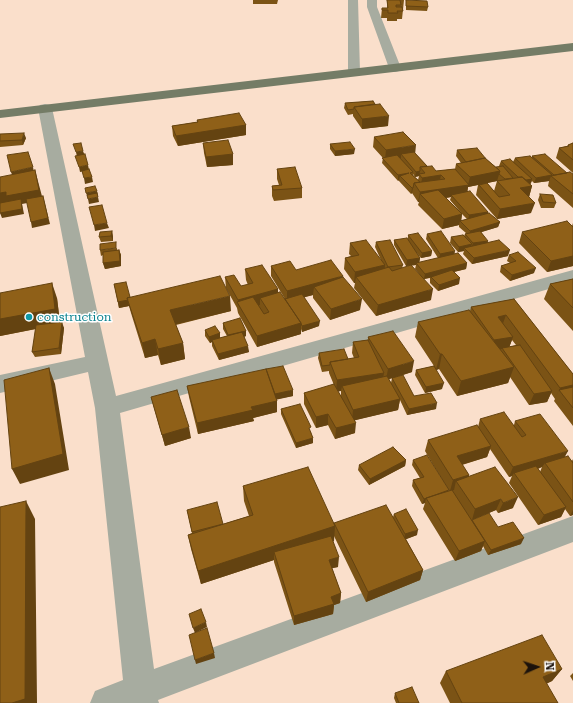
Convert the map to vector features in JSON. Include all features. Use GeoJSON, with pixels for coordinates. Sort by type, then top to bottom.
{"type":"FeatureCollection","features":[{"type":"Feature","properties":{"kind":"main road"},"geometry":{"type":"LineString","coordinates":[[0,114],[573,47]]}},
{"type":"Feature","properties":{"kind":"street"},"geometry":{"type":"LineString","coordinates":[[353,0],[354,72]]}},
{"type":"Feature","properties":{"kind":"street"},"geometry":{"type":"LineString","coordinates":[[372,0],[372,7],[396,68]]}},
{"type":"Feature","properties":{"kind":"street"},"geometry":{"type":"LineString","coordinates":[[45,108],[107,408],[141,697]]}},
{"type":"Feature","properties":{"kind":"street"},"geometry":{"type":"LineString","coordinates":[[107,408],[573,276]]}},
{"type":"Feature","properties":{"kind":"street"},"geometry":{"type":"LineString","coordinates":[[0,384],[97,362]]}},
{"type":"Feature","properties":{"kind":"street"},"geometry":{"type":"LineString","coordinates":[[107,703],[141,697],[573,530]]}},
{"type":"Feature","properties":{"kind":"building"},"geometry":{"type":"Polygon","coordinates":[[[387,0],[400,0],[401,5],[396,5],[396,7],[402,7],[403,11],[397,11],[398,13],[388,13],[388,10],[382,10],[382,8],[388,8],[387,0]]]}},
{"type":"Feature","properties":{"kind":"building"},"geometry":{"type":"Polygon","coordinates":[[[406,0],[427,1],[428,7],[406,6],[406,0]]]}},
{"type":"Feature","properties":{"kind":"building"},"geometry":{"type":"Polygon","coordinates":[[[373,101],[375,104],[354,107],[354,109],[348,110],[345,103],[373,101]]]}},
{"type":"Feature","properties":{"kind":"building"},"geometry":{"type":"Polygon","coordinates":[[[380,104],[389,116],[362,119],[354,107],[380,104]]]}},
{"type":"Feature","properties":{"kind":"building"},"geometry":{"type":"Polygon","coordinates":[[[239,113],[246,125],[176,136],[172,126],[198,122],[197,120],[239,113]]]}},
{"type":"Feature","properties":{"kind":"building"},"geometry":{"type":"Polygon","coordinates":[[[403,132],[416,145],[386,150],[374,137],[403,132]]]}},
{"type":"Feature","properties":{"kind":"building"},"geometry":{"type":"Polygon","coordinates":[[[24,133],[22,140],[0,141],[0,134],[24,133]]]}},
{"type":"Feature","properties":{"kind":"building"},"geometry":{"type":"Polygon","coordinates":[[[228,140],[233,154],[206,157],[203,143],[228,140]]]}},
{"type":"Feature","properties":{"kind":"building"},"geometry":{"type":"Polygon","coordinates":[[[350,142],[355,149],[335,151],[330,144],[350,142]]]}},
{"type":"Feature","properties":{"kind":"building"},"geometry":{"type":"Polygon","coordinates":[[[81,143],[83,151],[76,152],[73,144],[81,143]]]}},
{"type":"Feature","properties":{"kind":"building"},"geometry":{"type":"Polygon","coordinates":[[[573,143],[573,160],[559,148],[569,146],[568,145],[573,143]]]}},
{"type":"Feature","properties":{"kind":"building"},"geometry":{"type":"Polygon","coordinates":[[[477,148],[486,159],[466,162],[457,150],[477,148]]]}},
{"type":"Feature","properties":{"kind":"building"},"geometry":{"type":"Polygon","coordinates":[[[28,152],[33,167],[11,172],[7,155],[28,152]]]}},
{"type":"Feature","properties":{"kind":"building"},"geometry":{"type":"Polygon","coordinates":[[[414,152],[427,166],[420,167],[420,171],[416,172],[401,154],[414,152]]]}},
{"type":"Feature","properties":{"kind":"building"},"geometry":{"type":"Polygon","coordinates":[[[85,154],[88,165],[79,167],[75,156],[85,154]]]}},
{"type":"Feature","properties":{"kind":"building"},"geometry":{"type":"Polygon","coordinates":[[[545,154],[567,173],[554,175],[532,156],[545,154]]]}},
{"type":"Feature","properties":{"kind":"building"},"geometry":{"type":"Polygon","coordinates":[[[397,155],[413,172],[410,173],[420,182],[414,183],[413,188],[400,176],[409,173],[398,175],[382,158],[397,155]]]}},
{"type":"Feature","properties":{"kind":"building"},"geometry":{"type":"Polygon","coordinates":[[[530,156],[552,175],[536,178],[515,158],[530,156]]]}},
{"type":"Feature","properties":{"kind":"building"},"geometry":{"type":"Polygon","coordinates":[[[485,158],[500,171],[470,177],[456,164],[485,158]]]}},
{"type":"Feature","properties":{"kind":"building"},"geometry":{"type":"Polygon","coordinates":[[[510,159],[532,179],[526,180],[522,177],[518,177],[501,161],[510,159]]]}},
{"type":"Feature","properties":{"kind":"building"},"geometry":{"type":"Polygon","coordinates":[[[432,166],[436,171],[455,169],[469,185],[420,192],[414,183],[445,179],[441,175],[422,178],[419,174],[425,173],[420,167],[432,166]]]}},
{"type":"Feature","properties":{"kind":"building"},"geometry":{"type":"Polygon","coordinates":[[[503,166],[513,178],[505,179],[499,174],[500,171],[496,167],[503,166]]]}},
{"type":"Feature","properties":{"kind":"building"},"geometry":{"type":"Polygon","coordinates":[[[295,167],[302,188],[273,190],[272,186],[282,185],[277,169],[295,167]]]}},
{"type":"Feature","properties":{"kind":"building"},"geometry":{"type":"Polygon","coordinates":[[[89,169],[92,177],[84,178],[82,171],[89,169]]]}},
{"type":"Feature","properties":{"kind":"building"},"geometry":{"type":"Polygon","coordinates":[[[35,170],[39,190],[6,196],[6,192],[0,193],[0,177],[35,170]]]}},
{"type":"Feature","properties":{"kind":"building"},"geometry":{"type":"Polygon","coordinates":[[[570,172],[573,174],[573,194],[551,176],[570,172]]]}},
{"type":"Feature","properties":{"kind":"building"},"geometry":{"type":"Polygon","coordinates":[[[522,177],[532,186],[520,188],[535,203],[500,209],[479,185],[487,183],[499,197],[510,195],[497,181],[522,177]]]}},
{"type":"Feature","properties":{"kind":"building"},"geometry":{"type":"Polygon","coordinates":[[[95,186],[97,191],[86,193],[85,188],[95,186]]]}},
{"type":"Feature","properties":{"kind":"building"},"geometry":{"type":"Polygon","coordinates":[[[438,190],[462,214],[444,219],[420,194],[438,190]]]}},
{"type":"Feature","properties":{"kind":"building"},"geometry":{"type":"Polygon","coordinates":[[[470,191],[488,212],[469,215],[451,195],[470,191]]]}},
{"type":"Feature","properties":{"kind":"building"},"geometry":{"type":"Polygon","coordinates":[[[97,193],[98,197],[88,199],[87,195],[97,193]]]}},
{"type":"Feature","properties":{"kind":"building"},"geometry":{"type":"Polygon","coordinates":[[[540,194],[553,195],[556,203],[543,202],[540,194]]]}},
{"type":"Feature","properties":{"kind":"building"},"geometry":{"type":"Polygon","coordinates":[[[43,196],[48,218],[31,222],[26,199],[43,196]]]}},
{"type":"Feature","properties":{"kind":"building"},"geometry":{"type":"Polygon","coordinates":[[[21,199],[22,209],[0,213],[0,203],[21,199]]]}},
{"type":"Feature","properties":{"kind":"building"},"geometry":{"type":"Polygon","coordinates":[[[102,205],[107,223],[94,225],[89,207],[102,205]]]}},
{"type":"Feature","properties":{"kind":"building"},"geometry":{"type":"Polygon","coordinates":[[[489,213],[500,222],[470,231],[460,221],[489,213]]]}},
{"type":"Feature","properties":{"kind":"building"},"geometry":{"type":"Polygon","coordinates":[[[567,221],[573,227],[573,256],[551,261],[522,232],[567,221]]]}},
{"type":"Feature","properties":{"kind":"building"},"geometry":{"type":"Polygon","coordinates":[[[112,231],[111,236],[99,237],[100,232],[112,231]]]}},
{"type":"Feature","properties":{"kind":"building"},"geometry":{"type":"Polygon","coordinates":[[[441,231],[455,251],[440,254],[427,234],[441,231]]]}},
{"type":"Feature","properties":{"kind":"building"},"geometry":{"type":"Polygon","coordinates":[[[480,231],[488,241],[473,243],[465,234],[480,231]]]}},
{"type":"Feature","properties":{"kind":"building"},"geometry":{"type":"Polygon","coordinates":[[[418,233],[432,251],[422,253],[408,235],[418,233]]]}},
{"type":"Feature","properties":{"kind":"building"},"geometry":{"type":"Polygon","coordinates":[[[463,235],[472,244],[459,247],[451,237],[463,235]]]}},
{"type":"Feature","properties":{"kind":"building"},"geometry":{"type":"Polygon","coordinates":[[[407,238],[420,258],[407,260],[394,240],[407,238]]]}},
{"type":"Feature","properties":{"kind":"building"},"geometry":{"type":"Polygon","coordinates":[[[366,240],[385,265],[355,272],[345,258],[359,255],[350,243],[366,240]]]}},
{"type":"Feature","properties":{"kind":"building"},"geometry":{"type":"Polygon","coordinates":[[[390,240],[403,265],[388,267],[376,242],[390,240]]]}},
{"type":"Feature","properties":{"kind":"building"},"geometry":{"type":"Polygon","coordinates":[[[499,240],[510,250],[474,258],[464,248],[499,240]]]}},
{"type":"Feature","properties":{"kind":"building"},"geometry":{"type":"Polygon","coordinates":[[[116,242],[116,248],[100,250],[100,244],[116,242]]]}},
{"type":"Feature","properties":{"kind":"building"},"geometry":{"type":"Polygon","coordinates":[[[119,250],[120,261],[103,263],[103,252],[119,250]]]}},
{"type":"Feature","properties":{"kind":"building"},"geometry":{"type":"Polygon","coordinates":[[[518,252],[536,268],[512,275],[501,266],[516,261],[509,255],[518,252]]]}},
{"type":"Feature","properties":{"kind":"building"},"geometry":{"type":"Polygon","coordinates":[[[458,253],[467,263],[425,274],[416,263],[458,253]]]}},
{"type":"Feature","properties":{"kind":"building"},"geometry":{"type":"Polygon","coordinates":[[[331,260],[343,276],[287,291],[271,266],[290,261],[296,270],[331,260]]]}},
{"type":"Feature","properties":{"kind":"building"},"geometry":{"type":"Polygon","coordinates":[[[262,265],[278,289],[238,300],[225,277],[234,275],[241,286],[253,283],[245,269],[262,265]]]}},
{"type":"Feature","properties":{"kind":"building"},"geometry":{"type":"Polygon","coordinates":[[[411,265],[433,289],[378,305],[356,277],[389,267],[392,271],[411,265]]]}},
{"type":"Feature","properties":{"kind":"building"},"geometry":{"type":"Polygon","coordinates":[[[452,270],[460,278],[439,285],[431,277],[452,270]]]}},
{"type":"Feature","properties":{"kind":"building"},"geometry":{"type":"Polygon","coordinates":[[[220,276],[230,296],[170,310],[183,343],[158,349],[155,339],[142,343],[127,298],[220,276]]]}},
{"type":"Feature","properties":{"kind":"building"},"geometry":{"type":"Polygon","coordinates":[[[343,277],[362,299],[331,309],[314,287],[343,277]]]}},
{"type":"Feature","properties":{"kind":"building"},"geometry":{"type":"Polygon","coordinates":[[[573,279],[573,308],[550,284],[573,279]]]}},
{"type":"Feature","properties":{"kind":"building"},"geometry":{"type":"Polygon","coordinates":[[[126,282],[130,297],[127,298],[128,300],[118,302],[114,284],[126,282]]]}},
{"type":"Feature","properties":{"kind":"building"},"geometry":{"type":"Polygon","coordinates":[[[52,283],[55,309],[0,319],[0,293],[52,283]]]}},
{"type":"Feature","properties":{"kind":"building"},"geometry":{"type":"Polygon","coordinates":[[[280,292],[301,323],[257,336],[237,302],[253,297],[264,314],[269,312],[260,298],[280,292]]]}},
{"type":"Feature","properties":{"kind":"building"},"geometry":{"type":"Polygon","coordinates":[[[302,294],[320,321],[302,326],[285,299],[302,294]]]}},
{"type":"Feature","properties":{"kind":"building"},"geometry":{"type":"Polygon","coordinates":[[[514,299],[573,374],[573,385],[560,388],[506,315],[498,317],[513,337],[494,340],[471,307],[514,299]]]}},
{"type":"Feature","properties":{"kind":"building"},"geometry":{"type":"Polygon","coordinates":[[[469,310],[514,367],[461,381],[418,322],[469,310]]]}},
{"type":"Feature","properties":{"kind":"building"},"geometry":{"type":"Polygon","coordinates":[[[240,318],[246,331],[228,335],[223,323],[240,318]]]}},
{"type":"Feature","properties":{"kind":"building"},"geometry":{"type":"Polygon","coordinates":[[[62,322],[59,348],[32,352],[36,325],[62,322]]]}},
{"type":"Feature","properties":{"kind":"building"},"geometry":{"type":"Polygon","coordinates":[[[215,326],[220,333],[209,337],[205,330],[215,326]]]}},
{"type":"Feature","properties":{"kind":"building"},"geometry":{"type":"Polygon","coordinates":[[[393,331],[414,361],[388,369],[368,337],[393,331]]]}},
{"type":"Feature","properties":{"kind":"building"},"geometry":{"type":"Polygon","coordinates":[[[242,332],[248,346],[218,354],[212,340],[242,332]]]}},
{"type":"Feature","properties":{"kind":"building"},"geometry":{"type":"Polygon","coordinates":[[[368,340],[384,373],[337,380],[330,362],[359,357],[353,342],[368,340]]]}},
{"type":"Feature","properties":{"kind":"building"},"geometry":{"type":"Polygon","coordinates":[[[520,345],[552,391],[534,394],[502,348],[520,345]]]}},
{"type":"Feature","properties":{"kind":"building"},"geometry":{"type":"Polygon","coordinates":[[[344,349],[348,359],[330,362],[330,365],[322,366],[319,353],[344,349]]]}},
{"type":"Feature","properties":{"kind":"building"},"geometry":{"type":"Polygon","coordinates":[[[283,366],[293,390],[275,394],[266,369],[283,366]]]}},
{"type":"Feature","properties":{"kind":"building"},"geometry":{"type":"Polygon","coordinates":[[[434,366],[444,383],[426,387],[416,370],[434,366]]]}},
{"type":"Feature","properties":{"kind":"building"},"geometry":{"type":"Polygon","coordinates":[[[49,368],[63,454],[12,469],[4,380],[49,368]]]}},
{"type":"Feature","properties":{"kind":"building"},"geometry":{"type":"Polygon","coordinates":[[[266,369],[277,401],[251,407],[253,410],[197,423],[187,386],[266,369]]]}},
{"type":"Feature","properties":{"kind":"building"},"geometry":{"type":"Polygon","coordinates":[[[403,375],[414,396],[431,393],[437,403],[409,409],[392,378],[403,375]]]}},
{"type":"Feature","properties":{"kind":"building"},"geometry":{"type":"Polygon","coordinates":[[[387,376],[400,399],[353,410],[342,386],[387,376]]]}},
{"type":"Feature","properties":{"kind":"building"},"geometry":{"type":"Polygon","coordinates":[[[334,384],[356,423],[336,428],[328,414],[316,417],[304,393],[334,384]]]}},
{"type":"Feature","properties":{"kind":"building"},"geometry":{"type":"Polygon","coordinates":[[[573,387],[573,408],[559,390],[573,387]]]}},
{"type":"Feature","properties":{"kind":"building"},"geometry":{"type":"Polygon","coordinates":[[[177,390],[189,427],[162,435],[151,397],[177,390]]]}},
{"type":"Feature","properties":{"kind":"building"},"geometry":{"type":"Polygon","coordinates":[[[300,404],[311,427],[309,428],[313,438],[296,443],[281,409],[300,404]]]}},
{"type":"Feature","properties":{"kind":"building"},"geometry":{"type":"Polygon","coordinates":[[[504,412],[522,437],[526,435],[515,421],[540,414],[568,451],[513,467],[480,419],[504,412]]]}},
{"type":"Feature","properties":{"kind":"building"},"geometry":{"type":"Polygon","coordinates":[[[477,425],[491,446],[457,456],[469,475],[453,480],[428,440],[477,425]]]}},
{"type":"Feature","properties":{"kind":"building"},"geometry":{"type":"Polygon","coordinates":[[[393,447],[406,460],[370,479],[359,465],[393,447]]]}},
{"type":"Feature","properties":{"kind":"building"},"geometry":{"type":"Polygon","coordinates":[[[427,455],[449,490],[424,499],[413,480],[424,477],[413,460],[427,455]]]}},
{"type":"Feature","properties":{"kind":"building"},"geometry":{"type":"Polygon","coordinates":[[[568,456],[573,463],[573,502],[545,463],[568,456]]]}},
{"type":"Feature","properties":{"kind":"building"},"geometry":{"type":"Polygon","coordinates":[[[536,466],[566,507],[544,515],[514,473],[536,466]]]}},
{"type":"Feature","properties":{"kind":"building"},"geometry":{"type":"Polygon","coordinates":[[[308,467],[335,526],[198,571],[188,535],[253,515],[243,486],[308,467]]]}},
{"type":"Feature","properties":{"kind":"building"},"geometry":{"type":"Polygon","coordinates":[[[495,467],[518,497],[503,503],[501,499],[475,509],[456,481],[495,467]]]}},
{"type":"Feature","properties":{"kind":"building"},"geometry":{"type":"Polygon","coordinates":[[[452,490],[485,541],[459,551],[426,498],[452,490]]]}},
{"type":"Feature","properties":{"kind":"building"},"geometry":{"type":"Polygon","coordinates":[[[26,501],[25,699],[12,703],[0,703],[0,507],[26,501]]]}},
{"type":"Feature","properties":{"kind":"building"},"geometry":{"type":"Polygon","coordinates":[[[217,502],[223,524],[192,532],[187,510],[217,502]]]}},
{"type":"Feature","properties":{"kind":"building"},"geometry":{"type":"Polygon","coordinates":[[[386,505],[423,570],[368,592],[334,523],[386,505]]]}},
{"type":"Feature","properties":{"kind":"building"},"geometry":{"type":"Polygon","coordinates":[[[406,509],[418,530],[405,534],[394,514],[406,509]]]}},
{"type":"Feature","properties":{"kind":"building"},"geometry":{"type":"Polygon","coordinates":[[[489,513],[498,527],[513,522],[524,538],[491,550],[472,520],[489,513]]]}},
{"type":"Feature","properties":{"kind":"building"},"geometry":{"type":"Polygon","coordinates":[[[331,536],[339,557],[329,560],[341,593],[331,597],[334,604],[294,616],[274,552],[331,536]]]}},
{"type":"Feature","properties":{"kind":"building"},"geometry":{"type":"Polygon","coordinates":[[[201,609],[206,622],[193,628],[189,614],[201,609]]]}},
{"type":"Feature","properties":{"kind":"building"},"geometry":{"type":"Polygon","coordinates":[[[207,628],[214,653],[195,660],[189,635],[207,628]]]}},
{"type":"Feature","properties":{"kind":"building"},"geometry":{"type":"Polygon","coordinates":[[[542,635],[562,669],[543,677],[558,703],[462,703],[446,671],[542,635]]]}},
{"type":"Feature","properties":{"kind":"building"},"geometry":{"type":"Polygon","coordinates":[[[412,687],[419,703],[399,703],[395,693],[412,687]]]}},
{"type":"Feature","properties":{"kind":"place","name":"construction"},"geometry":{"type":"Point","coordinates":[29,317]}}]}
